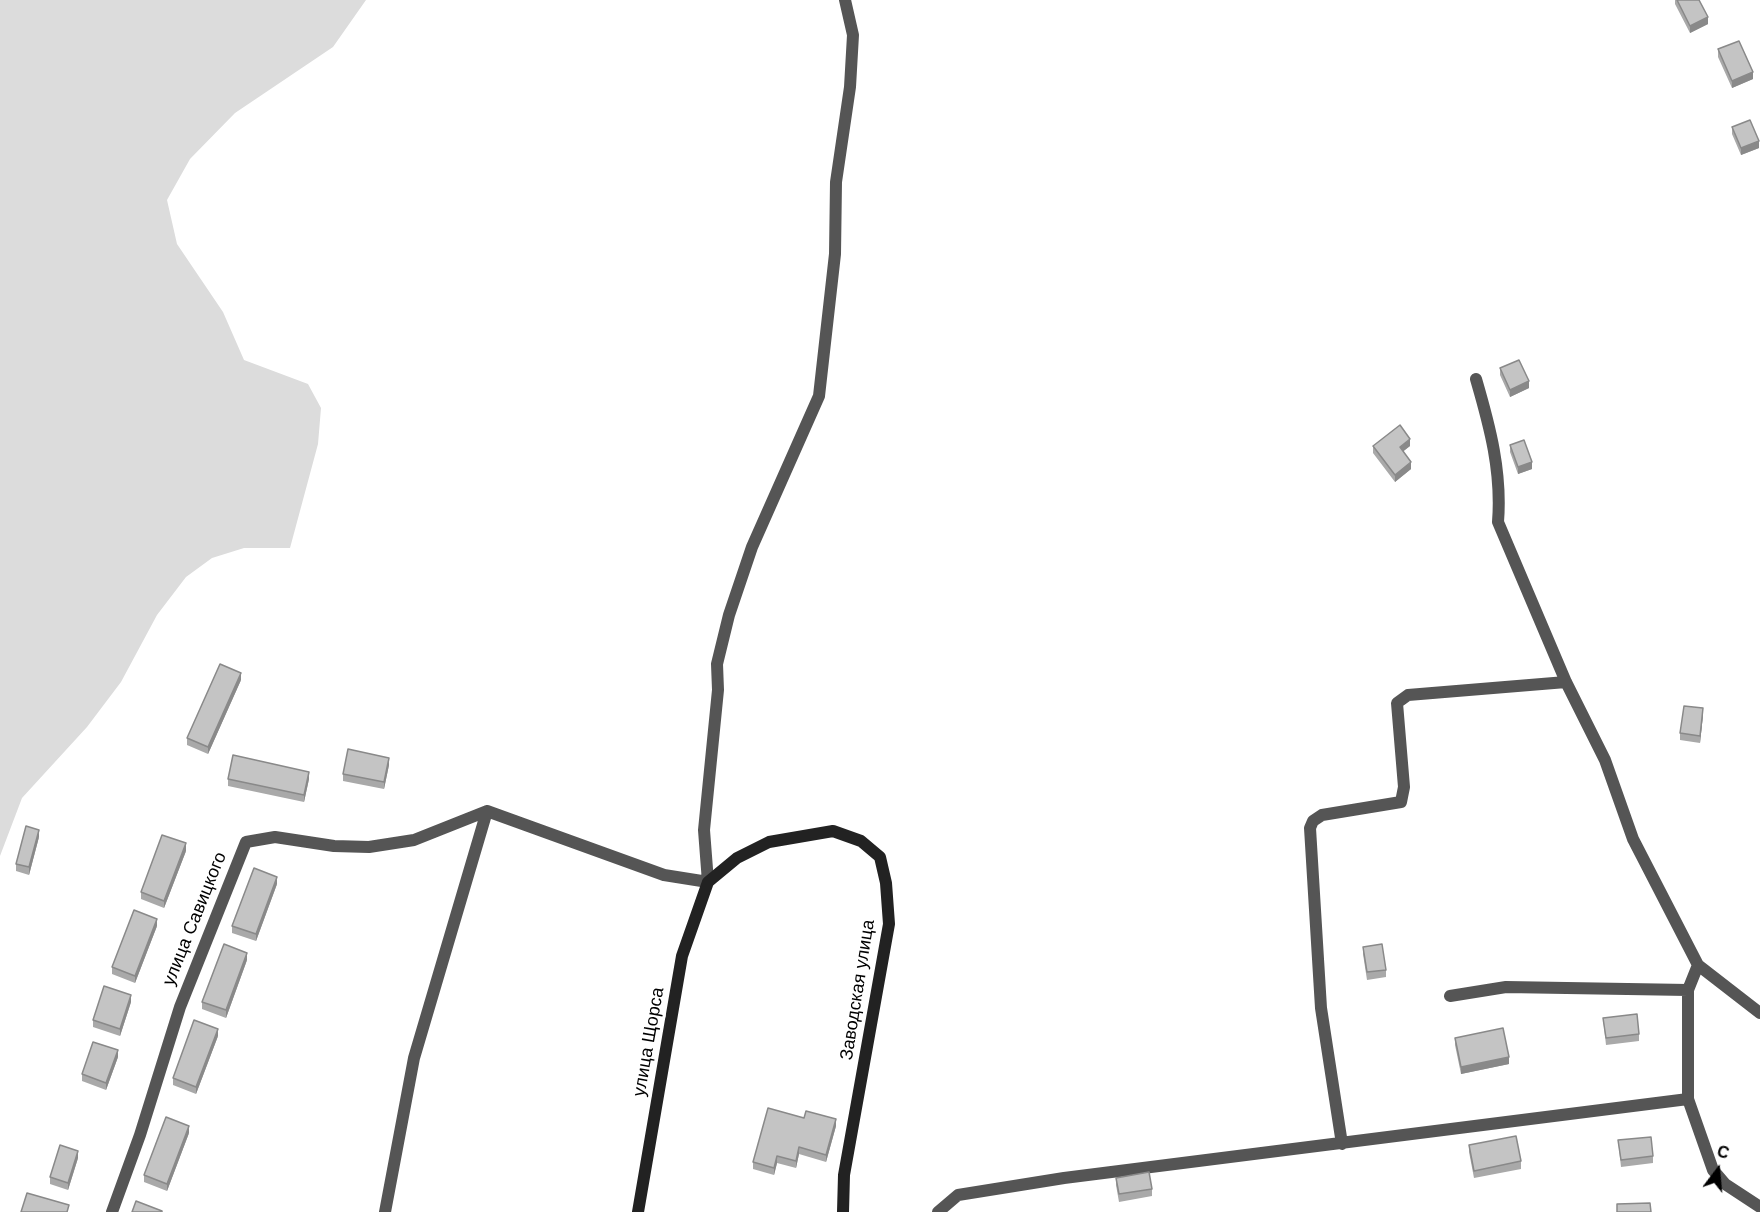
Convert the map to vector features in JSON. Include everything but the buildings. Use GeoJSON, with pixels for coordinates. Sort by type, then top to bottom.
{"type":"FeatureCollection","features":[{"type":"Feature","properties":{"kind":"street"},"geometry":{"type":"LineString","coordinates":[[385,1212],[414,1058],[488,811],[664,874],[708,882],[704,830],[718,690],[717,664],[729,615],[752,547],[819,396],[835,254],[836,182],[850,87],[853,35],[845,0]]}},
{"type":"Feature","properties":{"kind":"street"},"geometry":{"type":"LineString","coordinates":[[1476,379],[1498,467],[1500,495],[1498,522],[1566,682],[1605,760],[1633,838],[1698,965],[1760,1012]]}},
{"type":"Feature","properties":{"kind":"street"},"geometry":{"type":"LineString","coordinates":[[1342,1144],[1321,1008],[1310,828],[1313,821],[1322,815],[1401,802],[1404,787],[1397,703],[1408,695],[1566,682]]}},
{"type":"Feature","properties":{"kind":"street","name":"улица Савицкого"},"geometry":{"type":"LineString","coordinates":[[112,1212],[140,1135],[180,1007],[246,842],[275,837],[334,846],[369,847],[414,840],[488,811]]}},
{"type":"Feature","properties":{"kind":"street","name":"Заводская улица"},"geometry":{"type":"LineString","coordinates":[[708,882],[737,858],[769,842],[833,831],[861,841],[880,857],[886,883],[889,924],[844,1175],[843,1212]]}},
{"type":"Feature","properties":{"kind":"street","name":"улица Щорса"},"geometry":{"type":"LineString","coordinates":[[638,1212],[682,956],[708,882]]}},
{"type":"Feature","properties":{"kind":"street"},"geometry":{"type":"LineString","coordinates":[[1698,965],[1688,990],[1688,1099],[1713,1170],[1725,1184],[1760,1207]]}},
{"type":"Feature","properties":{"kind":"street"},"geometry":{"type":"LineString","coordinates":[[1450,996],[1506,987],[1688,990]]}},
{"type":"Feature","properties":{"kind":"street"},"geometry":{"type":"LineString","coordinates":[[938,1212],[958,1195],[1128,1169],[1688,1099]]}},
{"type":"Feature","properties":{"kind":"shaded area"},"geometry":{"type":"Polygon","coordinates":[[[0,0],[366,0],[333,47],[235,113],[190,159],[167,200],[177,244],[223,312],[244,360],[308,384],[321,408],[318,444],[290,548],[244,548],[212,558],[186,577],[157,615],[121,682],[87,727],[22,798],[0,856],[0,0]]]}}]}
